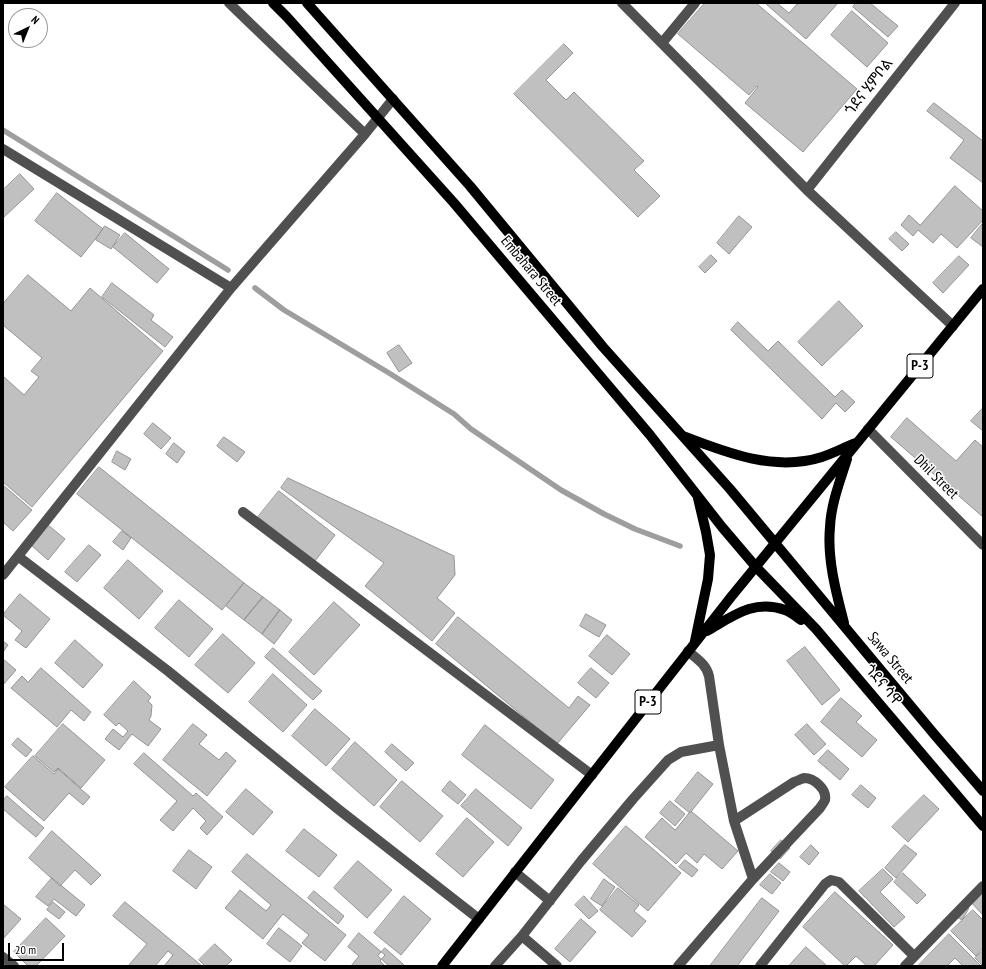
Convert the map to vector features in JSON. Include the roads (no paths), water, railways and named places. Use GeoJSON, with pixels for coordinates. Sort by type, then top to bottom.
{"type":"FeatureCollection","features":[{"type":"Feature","properties":{"kind":"main road","name":"Embahara Street"},"geometry":{"type":"LineString","coordinates":[[273,3],[492,248],[650,435],[722,527],[756,567]]}},
{"type":"Feature","properties":{"kind":"main road","name":"Embahara Street"},"geometry":{"type":"LineString","coordinates":[[307,3],[470,186],[603,347],[730,489],[776,543]]}},
{"type":"Feature","properties":{"kind":"main road","name":"P-3"},"geometry":{"type":"LineString","coordinates":[[442,966],[701,634],[983,289]]}},
{"type":"Feature","properties":{"kind":"main road"},"geometry":{"type":"LineString","coordinates":[[681,435],[750,459],[776,462],[802,461],[822,457],[858,442]]}},
{"type":"Feature","properties":{"kind":"main road"},"geometry":{"type":"LineString","coordinates":[[845,627],[835,587],[830,554],[830,526],[834,500],[848,454]]}},
{"type":"Feature","properties":{"kind":"main road"},"geometry":{"type":"LineString","coordinates":[[691,648],[708,579],[710,555],[697,494]]}},
{"type":"Feature","properties":{"kind":"main road","name":"Sawa Street"},"geometry":{"type":"LineString","coordinates":[[776,543],[983,791]]}},
{"type":"Feature","properties":{"kind":"main road","name":"ጎደና ሳዋ"},"geometry":{"type":"LineString","coordinates":[[756,567],[816,630],[983,826]]}},
{"type":"Feature","properties":{"kind":"main road"},"geometry":{"type":"LineString","coordinates":[[701,634],[751,608],[767,606],[786,610],[816,630]]}},
{"type":"Feature","properties":{"kind":"street"},"geometry":{"type":"LineString","coordinates":[[229,3],[365,134]]}},
{"type":"Feature","properties":{"kind":"street"},"geometry":{"type":"LineString","coordinates":[[622,3],[807,190],[953,326]]}},
{"type":"Feature","properties":{"kind":"street"},"geometry":{"type":"LineString","coordinates":[[662,43],[695,3]]}},
{"type":"Feature","properties":{"kind":"street","name":"ጎደና ሂምቦል"},"geometry":{"type":"LineString","coordinates":[[807,190],[955,3]]}},
{"type":"Feature","properties":{"kind":"street"},"geometry":{"type":"LineString","coordinates":[[3,575],[231,288],[365,134],[393,99]]}},
{"type":"Feature","properties":{"kind":"street"},"geometry":{"type":"LineString","coordinates":[[3,149],[231,288]]}},
{"type":"Feature","properties":{"kind":"street","name":"Dhil Street"},"geometry":{"type":"LineString","coordinates":[[868,430],[983,545]]}},
{"type":"Feature","properties":{"kind":"street"},"geometry":{"type":"LineString","coordinates":[[243,512],[592,775]]}},
{"type":"Feature","properties":{"kind":"street"},"geometry":{"type":"LineString","coordinates":[[18,556],[168,671],[338,809],[479,919]]}},
{"type":"Feature","properties":{"kind":"street"},"geometry":{"type":"LineString","coordinates":[[691,648],[707,669],[719,744],[734,821],[753,879]]}},
{"type":"Feature","properties":{"kind":"street"},"geometry":{"type":"LineString","coordinates":[[495,966],[522,936],[586,855],[633,799],[668,760],[681,752],[719,744]]}},
{"type":"Feature","properties":{"kind":"street"},"geometry":{"type":"LineString","coordinates":[[678,966],[753,879],[820,808],[824,800],[825,793],[814,781],[803,778],[794,782],[734,821]]}},
{"type":"Feature","properties":{"kind":"street"},"geometry":{"type":"LineString","coordinates":[[515,872],[550,901]]}},
{"type":"Feature","properties":{"kind":"street"},"geometry":{"type":"LineString","coordinates":[[760,966],[825,884],[831,880],[839,882],[914,956]]}},
{"type":"Feature","properties":{"kind":"street"},"geometry":{"type":"LineString","coordinates":[[905,966],[983,886]]}},
{"type":"Feature","properties":{"kind":"street"},"geometry":{"type":"LineString","coordinates":[[522,936],[557,966]]}},
{"type":"Feature","properties":{"kind":"street"},"geometry":{"type":"LineString","coordinates":[[3,957],[14,966]]}},
{"type":"Feature","properties":{"kind":"waterway"},"geometry":{"type":"LineString","coordinates":[[3,130],[228,270]]}},
{"type":"Feature","properties":{"kind":"waterway"},"geometry":{"type":"LineString","coordinates":[[255,288],[284,310],[454,414],[471,429],[561,490],[635,529],[680,546]]}}]}
